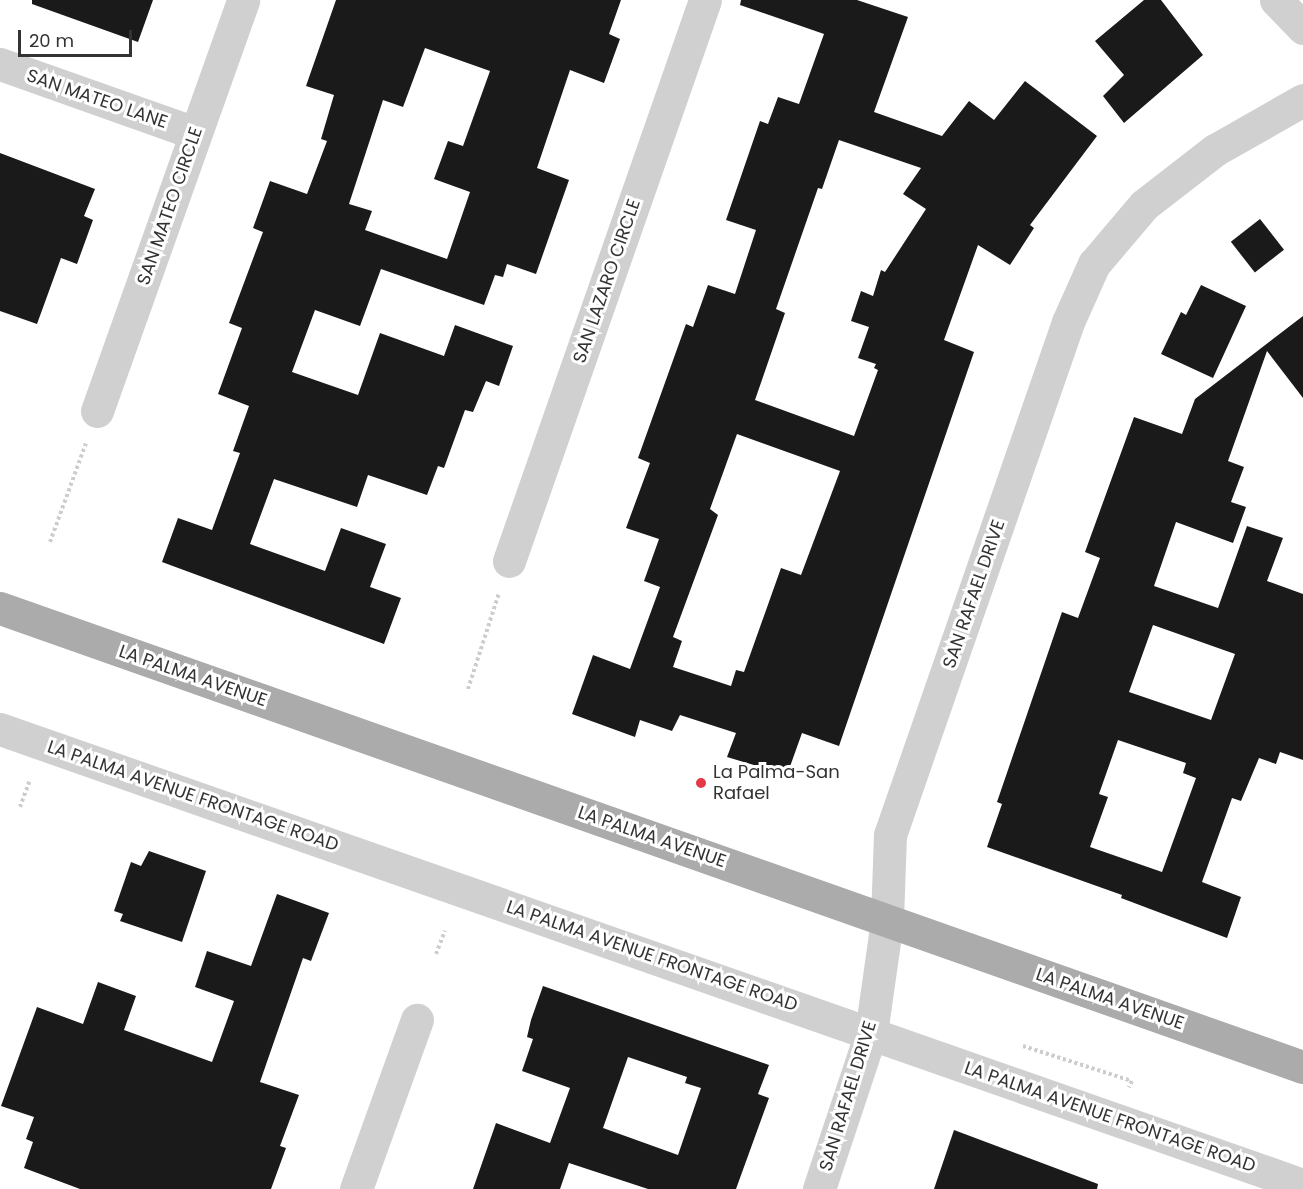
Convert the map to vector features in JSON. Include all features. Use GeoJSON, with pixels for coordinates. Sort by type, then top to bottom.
{"type":"FeatureCollection","features":[{"type":"Feature","properties":{"kind":"main road","name":"LA PALMA AVENUE"},"geometry":{"type":"LineString","coordinates":[[0,608],[1303,1067]]}},
{"type":"Feature","properties":{"kind":"street","name":"SAN MATEO CIRCLE"},"geometry":{"type":"LineString","coordinates":[[97,411],[243,0]]}},
{"type":"Feature","properties":{"kind":"street","name":"SAN LAZARO CIRCLE"},"geometry":{"type":"LineString","coordinates":[[509,561],[705,0]]}},
{"type":"Feature","properties":{"kind":"street"},"geometry":{"type":"LineString","coordinates":[[1276,0],[1303,28]]}},
{"type":"Feature","properties":{"kind":"street","name":"SAN MATEO LANE"},"geometry":{"type":"LineString","coordinates":[[0,64],[195,133]]}},
{"type":"Feature","properties":{"kind":"street","name":"SAN RAFAEL DRIVE"},"geometry":{"type":"LineString","coordinates":[[819,1189],[872,1033],[887,920],[890,835],[1068,322],[1094,264],[1144,205],[1215,150],[1303,100]]}},
{"type":"Feature","properties":{"kind":"street","name":"LA PALMA AVENUE FRONTAGE ROAD"},"geometry":{"type":"LineString","coordinates":[[0,729],[1303,1185]]}},
{"type":"Feature","properties":{"kind":"street"},"geometry":{"type":"LineString","coordinates":[[356,1189],[417,1020]]}},
{"type":"Feature","properties":{"kind":"path"},"geometry":{"type":"LineString","coordinates":[[50,542],[97,411]]}},
{"type":"Feature","properties":{"kind":"path"},"geometry":{"type":"LineString","coordinates":[[468,689],[509,561]]}},
{"type":"Feature","properties":{"kind":"path"},"geometry":{"type":"LineString","coordinates":[[20,807],[28,782]]}},
{"type":"Feature","properties":{"kind":"path"},"geometry":{"type":"LineString","coordinates":[[436,954],[445,931]]}},
{"type":"Feature","properties":{"kind":"building"},"geometry":{"type":"Polygon","coordinates":[[[32,0],[153,0],[138,42],[32,4],[32,0]]]}},
{"type":"Feature","properties":{"kind":"building"},"geometry":{"type":"Polygon","coordinates":[[[336,0],[621,0],[609,34],[620,39],[604,83],[570,70],[537,168],[569,180],[536,274],[507,264],[503,277],[495,275],[484,305],[381,269],[360,326],[315,310],[292,372],[358,395],[380,333],[444,356],[455,325],[513,346],[499,386],[486,381],[473,412],[465,410],[444,468],[438,466],[427,495],[368,475],[357,507],[274,479],[250,544],[325,571],[341,528],[386,544],[370,587],[401,598],[384,644],[162,562],[178,518],[212,530],[240,453],[233,451],[249,406],[218,394],[242,328],[229,323],[263,232],[253,228],[270,181],[307,194],[327,141],[321,139],[334,95],[306,86],[336,0]],[[425,48],[403,107],[383,100],[349,204],[372,211],[365,230],[447,259],[470,192],[434,179],[448,141],[463,146],[490,71],[425,48]]]}},
{"type":"Feature","properties":{"kind":"building"},"geometry":{"type":"Polygon","coordinates":[[[741,0],[857,0],[908,17],[874,112],[942,136],[969,101],[994,120],[1025,81],[1097,136],[1030,225],[1034,228],[1010,265],[978,245],[944,340],[974,352],[839,746],[802,733],[787,775],[727,757],[736,733],[680,715],[672,731],[640,720],[635,737],[572,714],[593,655],[630,669],[660,587],[644,581],[659,539],[626,528],[650,463],[638,458],[686,324],[693,327],[708,285],[735,294],[756,230],[726,220],[760,121],[768,124],[778,97],[799,104],[824,34],[740,5],[741,0]],[[839,140],[822,189],[818,188],[776,309],[785,313],[755,400],[854,436],[878,370],[874,368],[876,364],[858,358],[869,327],[851,321],[861,291],[873,296],[881,270],[885,272],[926,209],[903,194],[921,168],[839,140]],[[737,434],[710,509],[718,515],[673,637],[682,641],[673,667],[731,686],[736,670],[744,672],[781,568],[801,575],[840,471],[737,434]]]}},
{"type":"Feature","properties":{"kind":"building"},"geometry":{"type":"Polygon","coordinates":[[[1144,0],[1161,0],[1203,55],[1124,123],[1103,96],[1124,75],[1095,41],[1144,0]]]}},
{"type":"Feature","properties":{"kind":"building"},"geometry":{"type":"Polygon","coordinates":[[[0,153],[95,189],[84,216],[93,220],[77,264],[61,258],[37,324],[0,311],[0,153]]]}},
{"type":"Feature","properties":{"kind":"building"},"geometry":{"type":"Polygon","coordinates":[[[1260,219],[1284,250],[1255,273],[1231,242],[1260,219]]]}},
{"type":"Feature","properties":{"kind":"building"},"geometry":{"type":"Polygon","coordinates":[[[1201,285],[1246,306],[1213,378],[1161,354],[1181,312],[1186,315],[1201,285]]]}},
{"type":"Feature","properties":{"kind":"building"},"geometry":{"type":"Polygon","coordinates":[[[1303,316],[1303,398],[1267,351],[1228,461],[1244,467],[1231,502],[1246,507],[1233,543],[1176,522],[1154,586],[1218,608],[1247,526],[1283,538],[1267,581],[1303,594],[1303,760],[1280,752],[1276,764],[1259,758],[1241,801],[1232,798],[1202,882],[1241,897],[1227,938],[1121,898],[1122,895],[987,847],[1002,804],[997,802],[1062,612],[1078,618],[1100,558],[1085,552],[1134,417],[1182,434],[1195,399],[1303,316]],[[1153,625],[1129,692],[1211,720],[1235,654],[1153,625]],[[1118,740],[1099,794],[1108,797],[1090,847],[1162,872],[1196,778],[1183,773],[1186,763],[1118,740]]]}},
{"type":"Feature","properties":{"kind":"building"},"geometry":{"type":"Polygon","coordinates":[[[149,851],[206,871],[182,942],[120,921],[123,914],[114,911],[131,862],[141,866],[149,851]]]}},
{"type":"Feature","properties":{"kind":"building"},"geometry":{"type":"Polygon","coordinates":[[[277,894],[329,913],[311,961],[303,958],[260,1082],[299,1095],[280,1146],[286,1148],[271,1189],[80,1189],[24,1168],[33,1142],[26,1139],[34,1117],[1,1106],[37,1007],[83,1024],[98,982],[136,996],[124,1030],[212,1062],[234,1001],[195,987],[207,951],[251,966],[277,894]]]}},
{"type":"Feature","properties":{"kind":"building"},"geometry":{"type":"Polygon","coordinates":[[[543,986],[769,1065],[758,1094],[769,1098],[736,1189],[648,1189],[569,1163],[560,1189],[473,1189],[496,1123],[550,1143],[570,1088],[522,1071],[533,1039],[527,1037],[543,986]],[[628,1057],[603,1128],[678,1155],[701,1088],[685,1083],[687,1077],[628,1057]]]}},
{"type":"Feature","properties":{"kind":"building"},"geometry":{"type":"Polygon","coordinates":[[[954,1130],[1098,1184],[1097,1189],[934,1189],[954,1130]]]}},
{"type":"Feature","properties":{"kind":"place","name":"La Palma-San Rafael"},"geometry":{"type":"Point","coordinates":[701,783]}}]}
